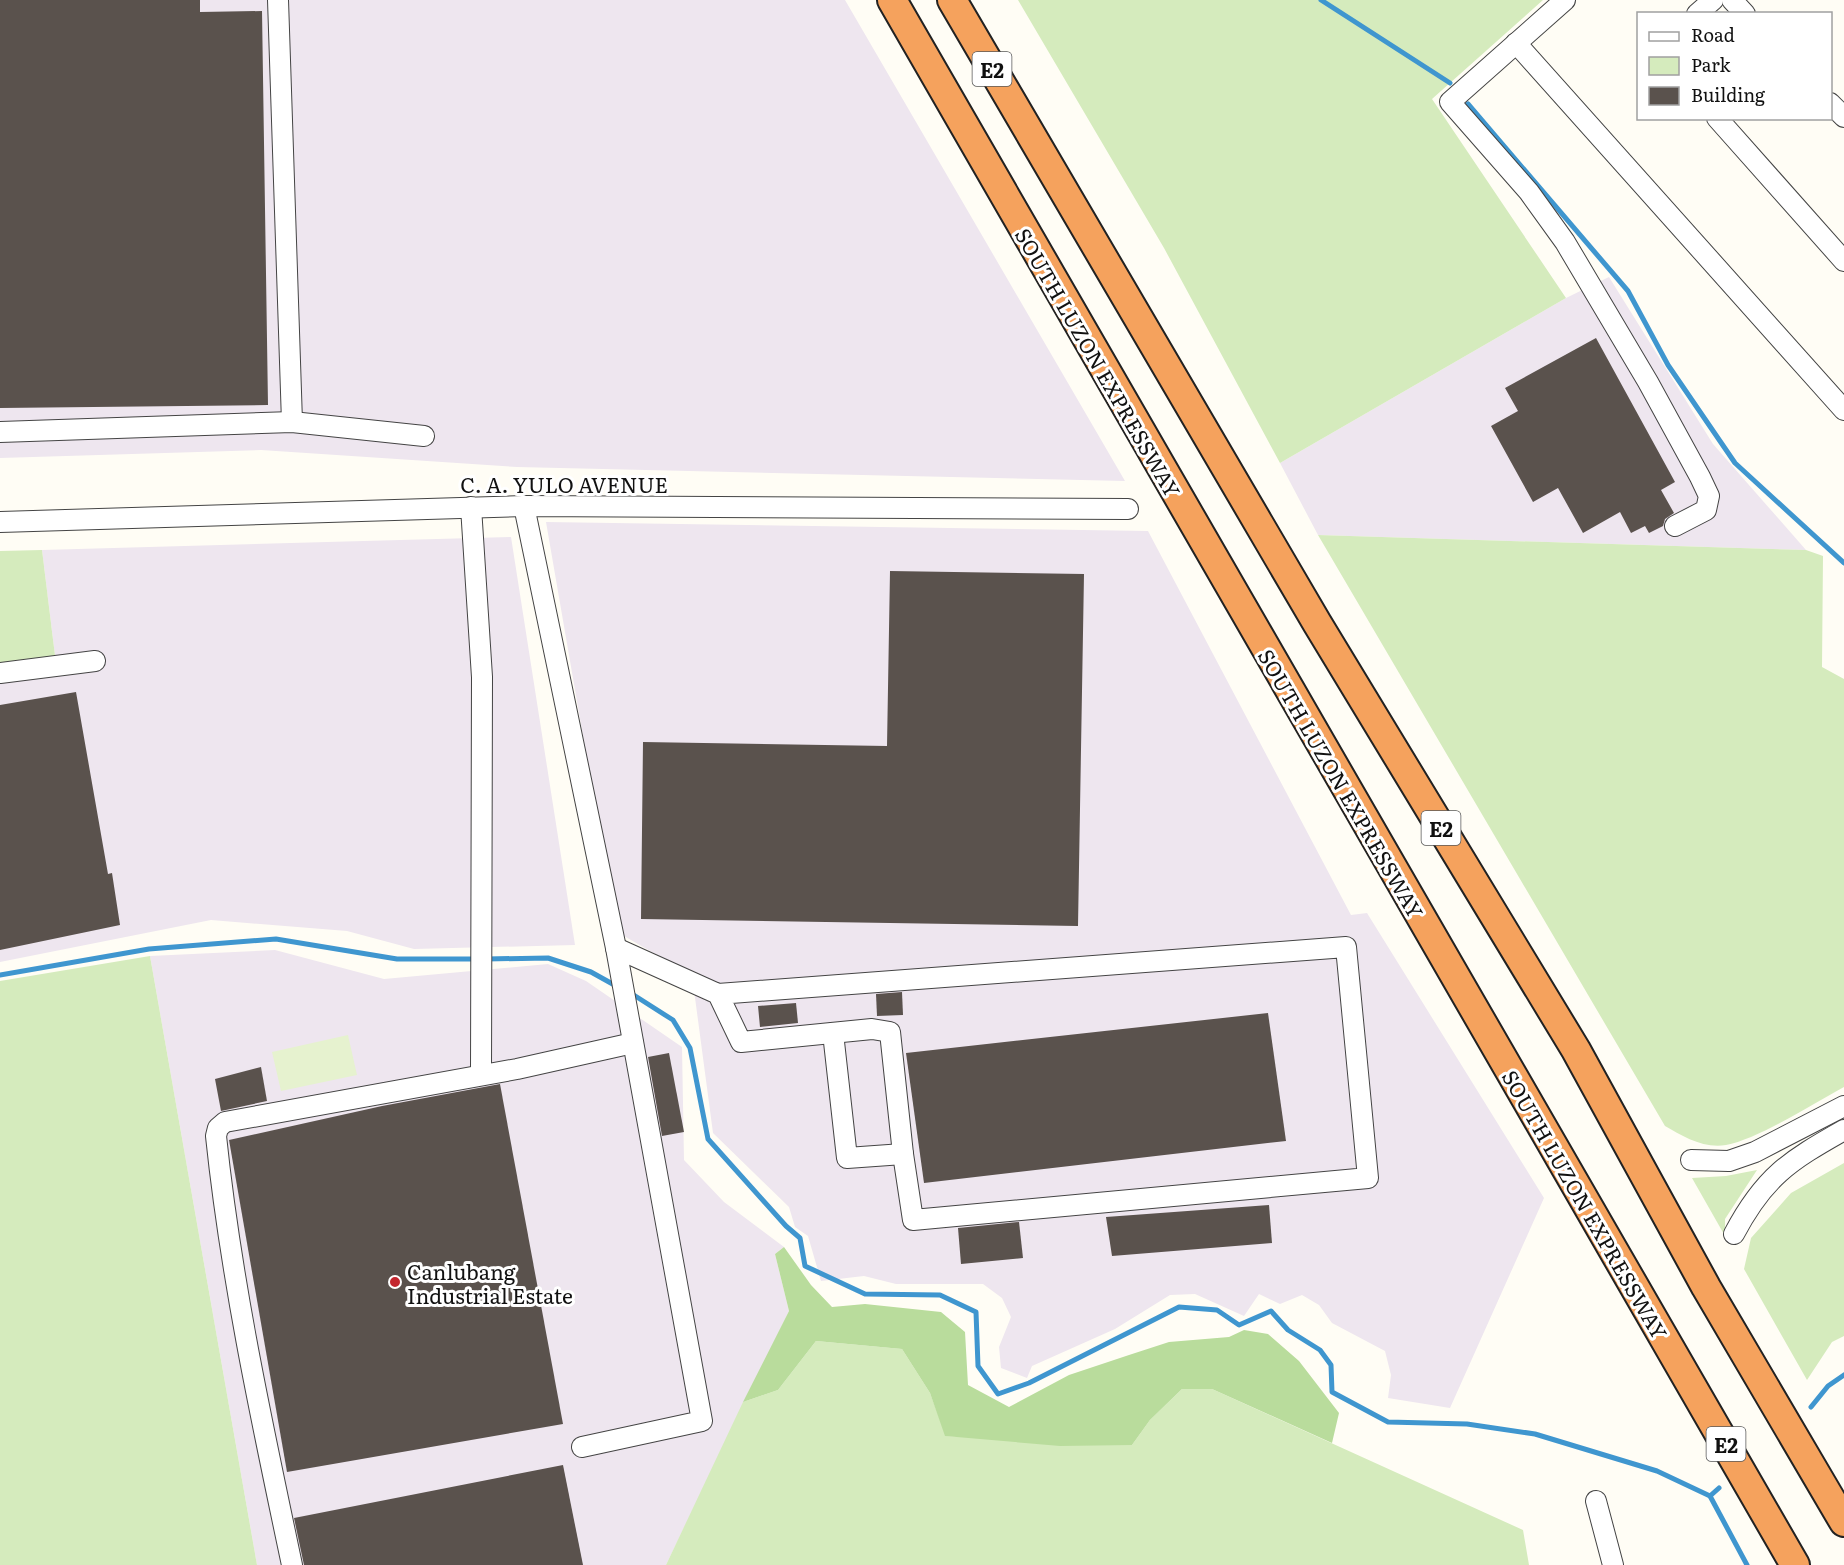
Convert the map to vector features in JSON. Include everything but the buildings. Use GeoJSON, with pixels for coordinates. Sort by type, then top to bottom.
{"type":"FeatureCollection","features":[{"type":"Feature","properties":{"kind":"highway","name":"SOUTH LUZON EXPRESSWAY"},"geometry":{"type":"LineString","coordinates":[[892,0],[1795,1565]]}},
{"type":"Feature","properties":{"kind":"highway","name":"E2"},"geometry":{"type":"LineString","coordinates":[[952,0],[1317,623],[1576,1050],[1706,1287],[1844,1522]]}},
{"type":"Feature","properties":{"kind":"street"},"geometry":{"type":"LineString","coordinates":[[278,0],[291,422]]}},
{"type":"Feature","properties":{"kind":"street"},"geometry":{"type":"LineString","coordinates":[[1564,0],[1450,102],[1529,192],[1565,242],[1648,382],[1700,477],[1708,496],[1706,510],[1675,526]]}},
{"type":"Feature","properties":{"kind":"street"},"geometry":{"type":"LineString","coordinates":[[1699,12],[1713,0]]}},
{"type":"Feature","properties":{"kind":"street"},"geometry":{"type":"LineString","coordinates":[[1732,0],[1743,12]]}},
{"type":"Feature","properties":{"kind":"street"},"geometry":{"type":"LineString","coordinates":[[1516,43],[1844,410]]}},
{"type":"Feature","properties":{"kind":"street"},"geometry":{"type":"LineString","coordinates":[[1832,105],[1844,117]]}},
{"type":"Feature","properties":{"kind":"street"},"geometry":{"type":"LineString","coordinates":[[1719,120],[1844,261]]}},
{"type":"Feature","properties":{"kind":"street"},"geometry":{"type":"LineString","coordinates":[[0,432],[291,422],[424,436]]}},
{"type":"Feature","properties":{"kind":"street"},"geometry":{"type":"LineString","coordinates":[[524,506],[616,948],[702,1420],[582,1447]]}},
{"type":"Feature","properties":{"kind":"street","name":"C. A. YULO AVENUE"},"geometry":{"type":"LineString","coordinates":[[0,522],[524,506],[1128,509]]}},
{"type":"Feature","properties":{"kind":"street"},"geometry":{"type":"LineString","coordinates":[[471,507],[482,677],[481,1075]]}},
{"type":"Feature","properties":{"kind":"street"},"geometry":{"type":"LineString","coordinates":[[0,673],[95,661]]}},
{"type":"Feature","properties":{"kind":"street"},"geometry":{"type":"LineString","coordinates":[[616,948],[718,994],[1346,947],[1368,1178],[913,1220],[903,1154],[890,1032],[872,1029],[741,1042],[718,994]]}},
{"type":"Feature","properties":{"kind":"street"},"geometry":{"type":"LineString","coordinates":[[833,1033],[847,1158],[903,1154]]}},
{"type":"Feature","properties":{"kind":"street"},"geometry":{"type":"LineString","coordinates":[[292,1565],[237,1287],[222,1192],[216,1132],[225,1122],[481,1075],[633,1043]]}},
{"type":"Feature","properties":{"kind":"street"},"geometry":{"type":"LineString","coordinates":[[1691,1160],[1729,1161],[1755,1152],[1785,1139],[1844,1106]]}},
{"type":"Feature","properties":{"kind":"street"},"geometry":{"type":"LineString","coordinates":[[1734,1234],[1747,1209],[1774,1175],[1793,1158],[1844,1130]]}},
{"type":"Feature","properties":{"kind":"street"},"geometry":{"type":"LineString","coordinates":[[1596,1501],[1613,1565]]}},
{"type":"Feature","properties":{"kind":"shaded area"},"geometry":{"type":"Polygon","coordinates":[[[0,0],[845,0],[1125,481],[517,467],[261,450],[0,458],[0,0]]]}},
{"type":"Feature","properties":{"kind":"shaded area"},"geometry":{"type":"Polygon","coordinates":[[[1609,277],[1713,444],[1806,550],[1318,535],[1280,463],[1566,298],[1609,277]]]}},
{"type":"Feature","properties":{"kind":"shaded area"},"geometry":{"type":"Polygon","coordinates":[[[546,522],[1148,531],[1351,915],[1367,913],[1544,1198],[1450,1408],[1388,1398],[1391,1375],[1385,1351],[1332,1323],[1319,1305],[1302,1295],[1280,1304],[1259,1294],[1244,1316],[1195,1294],[1170,1295],[1115,1329],[1032,1366],[1027,1378],[1001,1368],[999,1347],[1011,1317],[1002,1298],[983,1284],[896,1284],[864,1276],[821,1281],[808,1236],[795,1227],[789,1207],[713,1133],[692,975],[624,936],[612,904],[546,522]]]}},
{"type":"Feature","properties":{"kind":"shaded area"},"geometry":{"type":"Polygon","coordinates":[[[511,537],[575,945],[414,949],[347,931],[211,920],[0,962],[0,681],[57,672],[42,550],[511,537]]]}},
{"type":"Feature","properties":{"kind":"shaded area"},"geometry":{"type":"Polygon","coordinates":[[[275,950],[384,979],[548,964],[586,981],[682,1047],[684,1160],[724,1202],[784,1247],[775,1254],[789,1311],[666,1565],[257,1565],[150,956],[275,950]]]}},
{"type":"Feature","properties":{"kind":"green space"},"geometry":{"type":"Polygon","coordinates":[[[1018,0],[1543,0],[1432,99],[1566,298],[1280,463],[1164,248],[1018,0]]]}},
{"type":"Feature","properties":{"kind":"green space"},"geometry":{"type":"Polygon","coordinates":[[[1318,535],[1806,550],[1823,556],[1822,667],[1844,679],[1844,1087],[1754,1136],[1726,1145],[1702,1143],[1665,1126],[1318,535]]]}},
{"type":"Feature","properties":{"kind":"green space"},"geometry":{"type":"Polygon","coordinates":[[[42,550],[57,672],[0,681],[0,551],[42,550]]]}},
{"type":"Feature","properties":{"kind":"green space"},"geometry":{"type":"Polygon","coordinates":[[[150,956],[257,1565],[0,1565],[0,981],[150,956]]]}},
{"type":"Feature","properties":{"kind":"green space"},"geometry":{"type":"Polygon","coordinates":[[[348,1035],[357,1075],[281,1091],[272,1052],[348,1035]]]}},
{"type":"Feature","properties":{"kind":"green space"},"geometry":{"type":"Polygon","coordinates":[[[1844,1163],[1844,1336],[1832,1342],[1807,1380],[1744,1269],[1751,1238],[1791,1193],[1844,1163]]]}},
{"type":"Feature","properties":{"kind":"green space"},"geometry":{"type":"Polygon","coordinates":[[[1757,1170],[1725,1219],[1725,1236],[1692,1178],[1726,1176],[1757,1170]]]}},
{"type":"Feature","properties":{"kind":"green space"},"geometry":{"type":"Polygon","coordinates":[[[784,1247],[811,1285],[832,1307],[865,1304],[941,1312],[965,1332],[968,1385],[1009,1407],[1069,1375],[1169,1342],[1229,1337],[1244,1330],[1268,1334],[1299,1361],[1339,1413],[1332,1443],[1212,1389],[1182,1389],[1150,1420],[1132,1445],[1060,1446],[945,1436],[930,1393],[902,1349],[816,1341],[778,1390],[743,1402],[789,1311],[775,1254],[784,1247]]]}},
{"type":"Feature","properties":{"kind":"green space"},"geometry":{"type":"Polygon","coordinates":[[[816,1341],[902,1349],[930,1393],[946,1436],[1132,1445],[1150,1420],[1182,1389],[1212,1389],[1523,1530],[1529,1565],[666,1565],[743,1402],[778,1390],[816,1341]]]}},
{"type":"Feature","properties":{"kind":"waterway"},"geometry":{"type":"LineString","coordinates":[[1321,0],[1450,83]]}},
{"type":"Feature","properties":{"kind":"waterway"},"geometry":{"type":"LineString","coordinates":[[1468,104],[1628,291],[1668,365],[1735,463],[1844,563]]}},
{"type":"Feature","properties":{"kind":"waterway"},"geometry":{"type":"LineString","coordinates":[[0,975],[149,949],[276,939],[397,959],[477,959]]}},
{"type":"Feature","properties":{"kind":"waterway"},"geometry":{"type":"LineString","coordinates":[[486,959],[548,958],[591,972],[618,987]]}},
{"type":"Feature","properties":{"kind":"waterway"},"geometry":{"type":"LineString","coordinates":[[629,992],[673,1020],[690,1048],[708,1139],[786,1226],[800,1238],[805,1266],[865,1294],[940,1295],[976,1312],[978,1366],[998,1394],[1029,1383],[1179,1307],[1217,1310],[1239,1325],[1271,1311],[1288,1330],[1320,1350],[1331,1365],[1332,1392],[1388,1422],[1467,1424],[1535,1434],[1657,1471],[1710,1496]]}},
{"type":"Feature","properties":{"kind":"waterway"},"geometry":{"type":"LineString","coordinates":[[1811,1407],[1828,1386],[1844,1375]]}},
{"type":"Feature","properties":{"kind":"waterway"},"geometry":{"type":"LineString","coordinates":[[1719,1488],[1710,1496],[1747,1565]]}},
{"type":"Feature","properties":{"kind":"place","name":"Canlubang Industrial Estate"},"geometry":{"type":"Point","coordinates":[395,1282]}}]}
